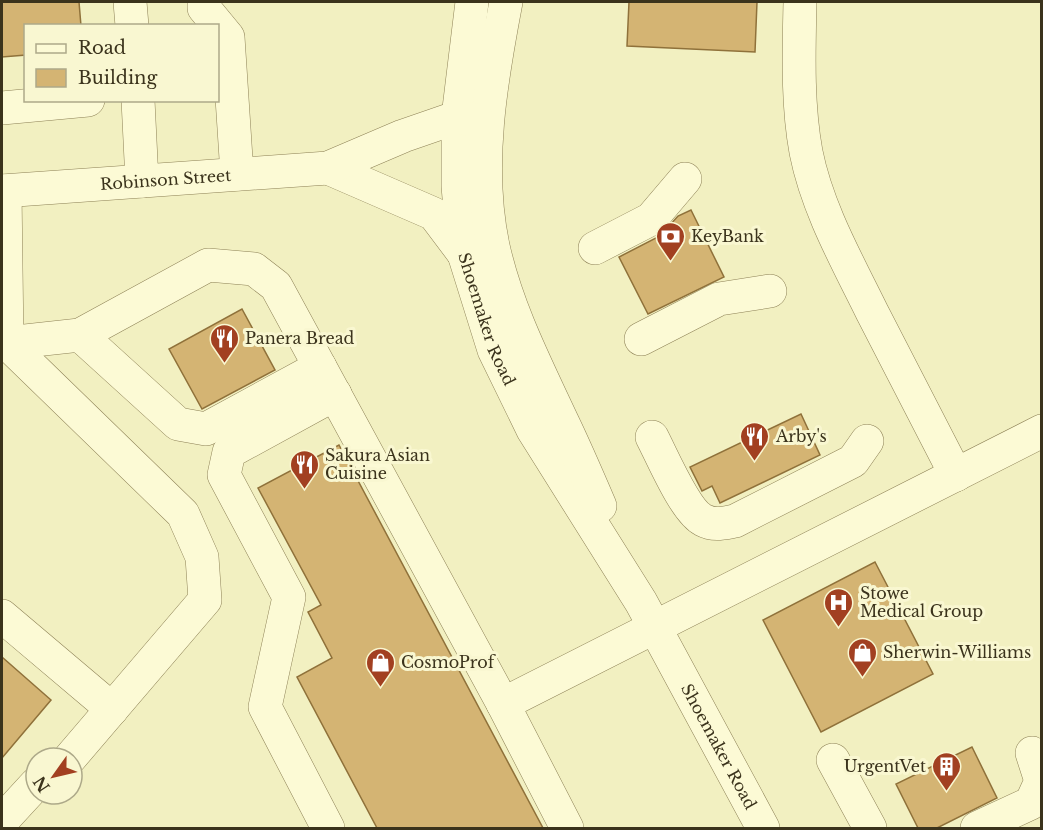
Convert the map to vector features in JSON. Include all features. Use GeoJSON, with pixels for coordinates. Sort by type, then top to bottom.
{"type":"FeatureCollection","features":[{"type":"Feature","properties":{"kind":"street"},"geometry":{"type":"LineString","coordinates":[[130,2],[132,24]]}},
{"type":"Feature","properties":{"kind":"street"},"geometry":{"type":"LineString","coordinates":[[204,2],[204,8],[217,24]]}},
{"type":"Feature","properties":{"kind":"street","name":"Shoemaker Road"},"geometry":{"type":"LineString","coordinates":[[472,2],[473,120],[493,244],[503,284],[519,330],[572,441],[648,614]]}},
{"type":"Feature","properties":{"kind":"street","name":"Shoemaker Road"},"geometry":{"type":"LineString","coordinates":[[506,2],[473,120],[458,186],[464,254],[494,350],[533,430],[648,614],[763,828]]}},
{"type":"Feature","properties":{"kind":"street"},"geometry":{"type":"LineString","coordinates":[[800,2],[801,123],[807,155],[822,204],[852,271],[956,475]]}},
{"type":"Feature","properties":{"kind":"street"},"geometry":{"type":"LineString","coordinates":[[219,27],[228,38],[237,174]]}},
{"type":"Feature","properties":{"kind":"street"},"geometry":{"type":"LineString","coordinates":[[2,108],[66,102]]}},
{"type":"Feature","properties":{"kind":"street"},"geometry":{"type":"LineString","coordinates":[[138,102],[142,181]]}},
{"type":"Feature","properties":{"kind":"street","name":"Robinson Street"},"geometry":{"type":"LineString","coordinates":[[3,191],[328,168],[403,136],[473,120]]}},
{"type":"Feature","properties":{"kind":"street","name":"Robinson Street"},"geometry":{"type":"LineString","coordinates":[[328,168],[434,214],[464,254]]}},
{"type":"Feature","properties":{"kind":"street"},"geometry":{"type":"LineString","coordinates":[[595,248],[651,219],[685,179]]}},
{"type":"Feature","properties":{"kind":"street"},"geometry":{"type":"LineString","coordinates":[[3,191],[4,341],[128,458],[183,514],[202,557],[205,600],[80,746]]}},
{"type":"Feature","properties":{"kind":"street"},"geometry":{"type":"LineString","coordinates":[[4,341],[80,335],[208,265],[254,269],[276,286],[503,704],[567,828]]}},
{"type":"Feature","properties":{"kind":"street"},"geometry":{"type":"LineString","coordinates":[[641,339],[719,299],[770,291]]}},
{"type":"Feature","properties":{"kind":"street"},"geometry":{"type":"LineString","coordinates":[[80,335],[178,424],[206,429],[327,381]]}},
{"type":"Feature","properties":{"kind":"street"},"geometry":{"type":"LineString","coordinates":[[327,381],[229,452],[224,475],[289,597],[265,707],[328,828]]}},
{"type":"Feature","properties":{"kind":"street"},"geometry":{"type":"LineString","coordinates":[[503,704],[648,614],[956,475],[1041,431]]}},
{"type":"Feature","properties":{"kind":"street"},"geometry":{"type":"LineString","coordinates":[[652,437],[690,509],[703,520],[720,525],[735,520],[853,461],[867,441]]}},
{"type":"Feature","properties":{"kind":"street"},"geometry":{"type":"LineString","coordinates":[[2,616],[112,709]]}},
{"type":"Feature","properties":{"kind":"street"},"geometry":{"type":"LineString","coordinates":[[977,828],[1031,803],[1041,781],[1032,753]]}},
{"type":"Feature","properties":{"kind":"street"},"geometry":{"type":"LineString","coordinates":[[833,760],[870,828]]}},
{"type":"Feature","properties":{"kind":"street"},"geometry":{"type":"LineString","coordinates":[[2,821],[24,797]]}},
{"type":"Feature","properties":{"kind":"building"},"geometry":{"type":"Polygon","coordinates":[[[2,2],[79,2],[81,24],[24,24],[24,55],[2,57],[2,2]]]}},
{"type":"Feature","properties":{"kind":"building"},"geometry":{"type":"Polygon","coordinates":[[[629,2],[757,2],[755,52],[627,46],[629,2]]]}},
{"type":"Feature","properties":{"kind":"building","name":"KeyBank"},"geometry":{"type":"Polygon","coordinates":[[[691,210],[724,277],[648,314],[619,257],[660,236],[678,216],[691,210]]]}},
{"type":"Feature","properties":{"kind":"building","name":"Panera Bread"},"geometry":{"type":"Polygon","coordinates":[[[242,309],[275,370],[202,409],[169,349],[242,309]]]}},
{"type":"Feature","properties":{"kind":"building","name":"Arby's"},"geometry":{"type":"Polygon","coordinates":[[[801,414],[820,455],[720,503],[712,486],[702,491],[690,467],[801,414]]]}},
{"type":"Feature","properties":{"kind":"building"},"geometry":{"type":"Polygon","coordinates":[[[339,445],[543,828],[377,828],[297,677],[332,658],[308,612],[321,605],[258,488],[339,445]]]}},
{"type":"Feature","properties":{"kind":"building"},"geometry":{"type":"Polygon","coordinates":[[[875,562],[933,674],[821,732],[763,620],[875,562]]]}},
{"type":"Feature","properties":{"kind":"building"},"geometry":{"type":"Polygon","coordinates":[[[2,657],[51,700],[2,758],[2,657]]]}},
{"type":"Feature","properties":{"kind":"building","name":"UrgentVet"},"geometry":{"type":"Polygon","coordinates":[[[972,747],[997,798],[937,828],[918,828],[896,784],[972,747]]]}},
{"type":"Feature","properties":{"kind":"place","name":"KeyBank"},"geometry":{"type":"Point","coordinates":[670,262]}},
{"type":"Feature","properties":{"kind":"place","name":"Panera Bread"},"geometry":{"type":"Point","coordinates":[224,364]}},
{"type":"Feature","properties":{"kind":"place","name":"Arby's"},"geometry":{"type":"Point","coordinates":[755,462]}},
{"type":"Feature","properties":{"kind":"place","name":"Sakura Asian Cuisine"},"geometry":{"type":"Point","coordinates":[304,490]}},
{"type":"Feature","properties":{"kind":"place","name":"Stowe Medical Group"},"geometry":{"type":"Point","coordinates":[839,628]}},
{"type":"Feature","properties":{"kind":"place","name":"Sherwin-Williams"},"geometry":{"type":"Point","coordinates":[862,678]}},
{"type":"Feature","properties":{"kind":"place","name":"CosmoProf"},"geometry":{"type":"Point","coordinates":[380,688]}},
{"type":"Feature","properties":{"kind":"place","name":"UrgentVet"},"geometry":{"type":"Point","coordinates":[947,792]}}]}
